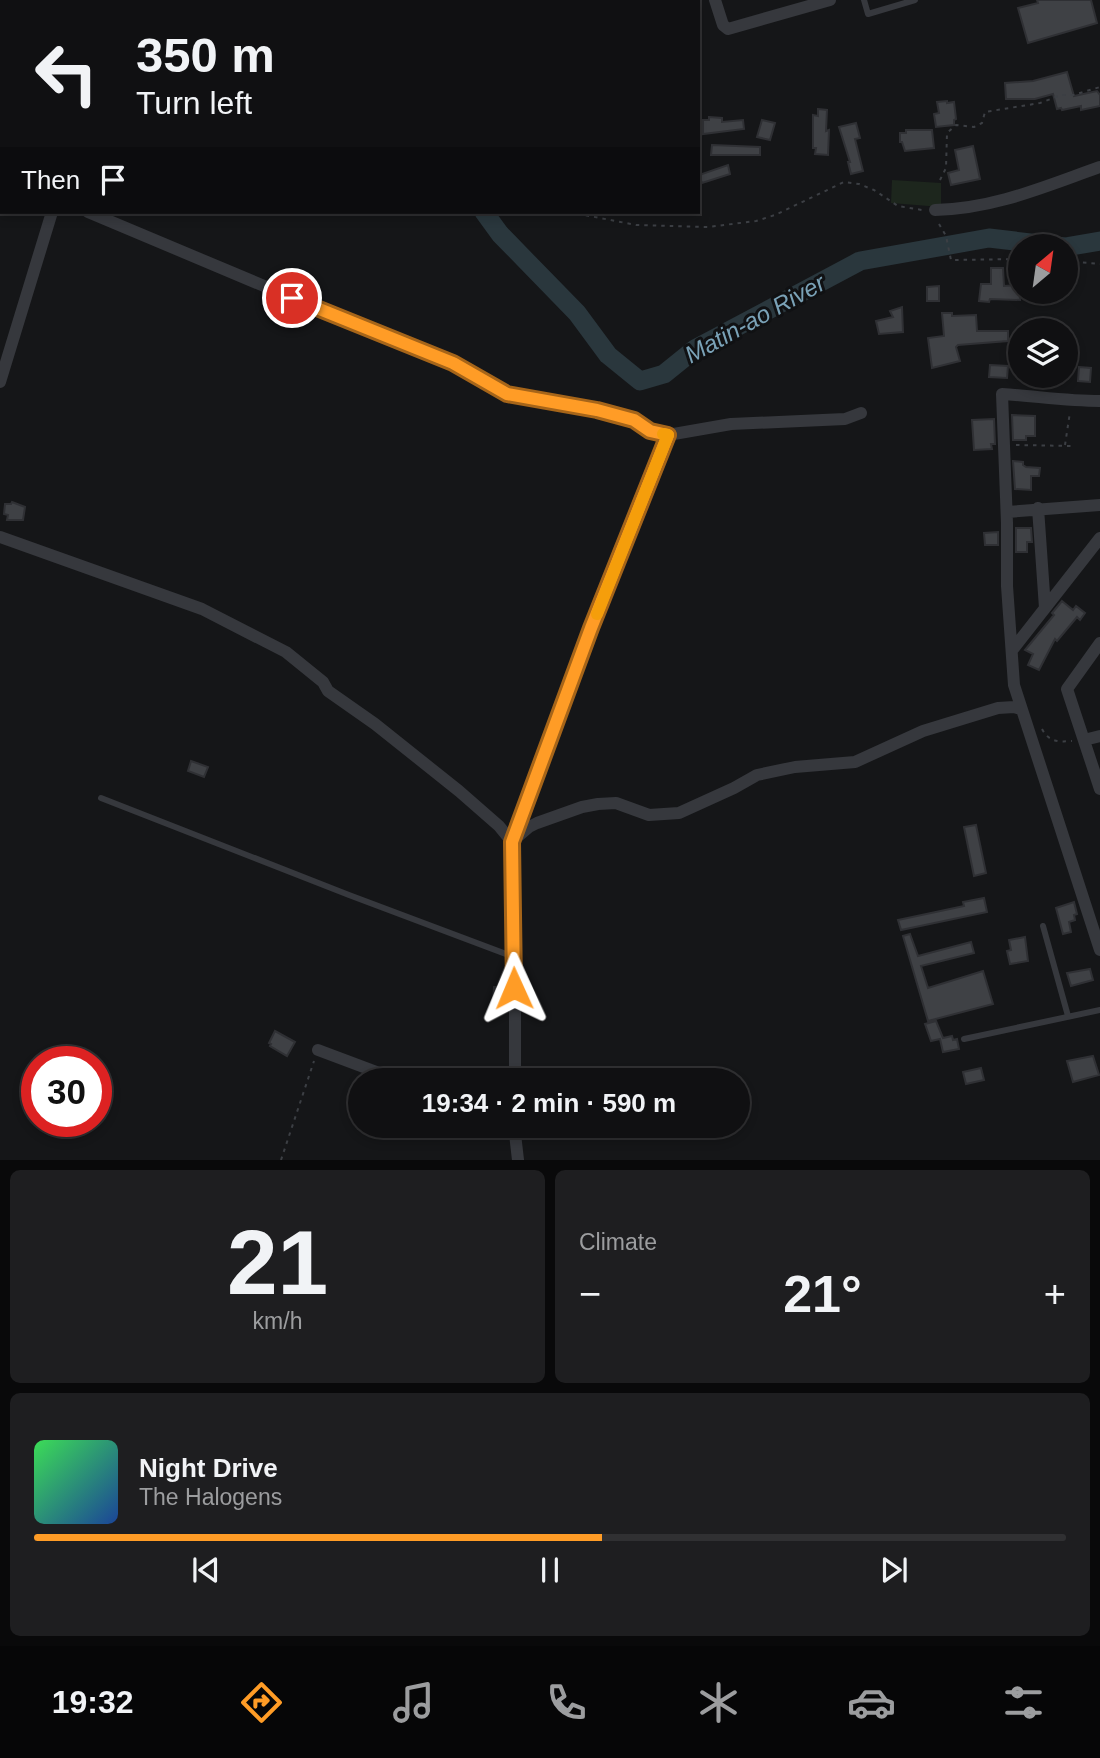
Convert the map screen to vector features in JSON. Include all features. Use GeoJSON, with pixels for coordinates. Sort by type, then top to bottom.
{"type":"FeatureCollection","features":[{"type":"Feature","properties":{"kind":"street"},"geometry":{"type":"LineString","coordinates":[[715,0],[723,25],[728,29],[830,0]]}},
{"type":"Feature","properties":{"kind":"street"},"geometry":{"type":"LineString","coordinates":[[935,211],[990,204],[1047,188],[1100,167]]}},
{"type":"Feature","properties":{"kind":"street"},"geometry":{"type":"LineString","coordinates":[[0,382],[51,214]]}},
{"type":"Feature","properties":{"kind":"street"},"geometry":{"type":"LineString","coordinates":[[93,214],[441,357],[507,394],[597,410],[634,420],[650,431],[668,435],[731,424],[835,420],[861,413]]}},
{"type":"Feature","properties":{"kind":"street"},"geometry":{"type":"LineString","coordinates":[[1100,401],[1002,394],[1007,586],[1014,685],[1100,950]]}},
{"type":"Feature","properties":{"kind":"street"},"geometry":{"type":"LineString","coordinates":[[514,1068],[512,842],[591,628],[668,435]]}},
{"type":"Feature","properties":{"kind":"street"},"geometry":{"type":"LineString","coordinates":[[1007,512],[1100,505]]}},
{"type":"Feature","properties":{"kind":"street"},"geometry":{"type":"LineString","coordinates":[[1038,509],[1045,608]]}},
{"type":"Feature","properties":{"kind":"street"},"geometry":{"type":"LineString","coordinates":[[0,537],[202,609],[286,652],[323,682],[328,691],[459,790],[499,826],[512,842]]}},
{"type":"Feature","properties":{"kind":"street"},"geometry":{"type":"LineString","coordinates":[[1013,649],[1100,538]]}},
{"type":"Feature","properties":{"kind":"street"},"geometry":{"type":"LineString","coordinates":[[1100,643],[1067,689],[1100,789]]}},
{"type":"Feature","properties":{"kind":"street"},"geometry":{"type":"LineString","coordinates":[[512,842],[529,827],[582,807],[616,803],[649,815],[679,813],[757,775],[795,767],[855,762],[923,732],[998,708],[1021,709]]}},
{"type":"Feature","properties":{"kind":"street"},"geometry":{"type":"LineString","coordinates":[[1084,740],[1100,736]]}},
{"type":"Feature","properties":{"kind":"street"},"geometry":{"type":"LineString","coordinates":[[318,1050],[366,1068]]}},
{"type":"Feature","properties":{"kind":"street"},"geometry":{"type":"LineString","coordinates":[[515,1138],[518,1160]]}},
{"type":"Feature","properties":{"kind":"lane"},"geometry":{"type":"LineString","coordinates":[[864,0],[868,14],[915,0]]}},
{"type":"Feature","properties":{"kind":"lane"},"geometry":{"type":"LineString","coordinates":[[101,798],[514,957]]}},
{"type":"Feature","properties":{"kind":"lane"},"geometry":{"type":"LineString","coordinates":[[1043,926],[1068,1016]]}},
{"type":"Feature","properties":{"kind":"lane"},"geometry":{"type":"LineString","coordinates":[[964,1039],[1100,1010]]}},
{"type":"Feature","properties":{"kind":"path"},"geometry":{"type":"LineString","coordinates":[[940,180],[946,168],[947,133],[956,125],[974,127],[982,123],[985,112],[1040,103],[1061,95],[1073,95],[1100,87]]}},
{"type":"Feature","properties":{"kind":"path"},"geometry":{"type":"LineString","coordinates":[[579,214],[636,225],[708,227],[756,221],[775,215],[844,182],[874,190],[905,209],[935,211],[946,236],[951,260],[1008,259]]}},
{"type":"Feature","properties":{"kind":"path"},"geometry":{"type":"LineString","coordinates":[[1078,262],[1100,264]]}},
{"type":"Feature","properties":{"kind":"path"},"geometry":{"type":"LineString","coordinates":[[1065,446],[1071,401]]}},
{"type":"Feature","properties":{"kind":"path"},"geometry":{"type":"LineString","coordinates":[[1016,445],[1074,446]]}},
{"type":"Feature","properties":{"kind":"path"},"geometry":{"type":"LineString","coordinates":[[1041,728],[1052,741],[1084,740]]}},
{"type":"Feature","properties":{"kind":"path"},"geometry":{"type":"LineString","coordinates":[[281,1160],[318,1050]]}},
{"type":"Feature","properties":{"kind":"shaded area"},"geometry":{"type":"Polygon","coordinates":[[[892,180],[941,183],[941,207],[891,203],[892,180]]]}},
{"type":"Feature","properties":{"kind":"building"},"geometry":{"type":"Polygon","coordinates":[[[1037,0],[1091,0],[1097,23],[1028,43],[1018,8],[1038,3],[1037,0]]]}},
{"type":"Feature","properties":{"kind":"building"},"geometry":{"type":"Polygon","coordinates":[[[1067,72],[1074,96],[1097,91],[1100,95],[1100,106],[1081,110],[1081,106],[1057,109],[1053,94],[1035,99],[1006,99],[1005,83],[1033,81],[1067,72]]]}},
{"type":"Feature","properties":{"kind":"building"},"geometry":{"type":"Polygon","coordinates":[[[937,102],[954,102],[954,125],[936,127],[934,114],[939,113],[937,102]]]}},
{"type":"Feature","properties":{"kind":"building"},"geometry":{"type":"Polygon","coordinates":[[[818,109],[827,110],[828,155],[815,154],[816,148],[813,148],[813,115],[818,116],[818,109]]]}},
{"type":"Feature","properties":{"kind":"building"},"geometry":{"type":"Polygon","coordinates":[[[709,117],[722,118],[722,122],[743,120],[744,129],[703,134],[703,120],[709,120],[709,117]]]}},
{"type":"Feature","properties":{"kind":"building"},"geometry":{"type":"Polygon","coordinates":[[[762,120],[775,123],[770,140],[757,137],[762,120]]]}},
{"type":"Feature","properties":{"kind":"building"},"geometry":{"type":"Polygon","coordinates":[[[856,123],[860,138],[855,139],[863,171],[851,174],[839,127],[856,123]]]}},
{"type":"Feature","properties":{"kind":"building"},"geometry":{"type":"Polygon","coordinates":[[[906,130],[932,130],[934,148],[905,151],[900,142],[900,133],[906,133],[906,130]]]}},
{"type":"Feature","properties":{"kind":"building"},"geometry":{"type":"Polygon","coordinates":[[[712,145],[760,147],[760,155],[711,155],[712,145]]]}},
{"type":"Feature","properties":{"kind":"building"},"geometry":{"type":"Polygon","coordinates":[[[973,146],[980,179],[951,185],[948,173],[959,170],[955,150],[973,146]]]}},
{"type":"Feature","properties":{"kind":"building"},"geometry":{"type":"Polygon","coordinates":[[[728,165],[730,174],[702,183],[700,175],[728,165]]]}},
{"type":"Feature","properties":{"kind":"building"},"geometry":{"type":"Polygon","coordinates":[[[991,268],[1003,268],[1004,286],[1008,286],[1008,300],[979,301],[981,284],[991,284],[991,268]]]}},
{"type":"Feature","properties":{"kind":"building"},"geometry":{"type":"Polygon","coordinates":[[[939,286],[939,301],[927,301],[927,287],[939,286]]]}},
{"type":"Feature","properties":{"kind":"building"},"geometry":{"type":"Polygon","coordinates":[[[902,307],[903,332],[879,334],[876,321],[893,317],[890,311],[902,307]]]}},
{"type":"Feature","properties":{"kind":"building"},"geometry":{"type":"Polygon","coordinates":[[[942,313],[952,313],[952,316],[976,315],[977,331],[1008,331],[1008,341],[958,345],[956,347],[960,361],[932,368],[928,338],[944,336],[942,313]]]}},
{"type":"Feature","properties":{"kind":"building"},"geometry":{"type":"Polygon","coordinates":[[[990,365],[1008,366],[1007,378],[989,377],[990,365]]]}},
{"type":"Feature","properties":{"kind":"building"},"geometry":{"type":"Polygon","coordinates":[[[1079,367],[1091,368],[1090,382],[1078,381],[1079,367]]]}},
{"type":"Feature","properties":{"kind":"building"},"geometry":{"type":"Polygon","coordinates":[[[1012,415],[1035,416],[1035,436],[1026,436],[1026,440],[1013,440],[1012,415]]]}},
{"type":"Feature","properties":{"kind":"building"},"geometry":{"type":"Polygon","coordinates":[[[994,419],[995,444],[991,444],[992,449],[974,450],[972,420],[994,419]]]}},
{"type":"Feature","properties":{"kind":"building"},"geometry":{"type":"Polygon","coordinates":[[[1013,461],[1023,462],[1026,467],[1040,468],[1039,476],[1031,476],[1031,490],[1015,489],[1013,461]]]}},
{"type":"Feature","properties":{"kind":"building"},"geometry":{"type":"Polygon","coordinates":[[[12,502],[25,507],[23,520],[7,520],[8,515],[4,514],[5,504],[12,502]]]}},
{"type":"Feature","properties":{"kind":"building"},"geometry":{"type":"Polygon","coordinates":[[[1016,528],[1031,528],[1032,542],[1027,542],[1027,552],[1016,552],[1016,528]]]}},
{"type":"Feature","properties":{"kind":"building"},"geometry":{"type":"Polygon","coordinates":[[[998,532],[998,545],[985,545],[984,533],[998,532]]]}},
{"type":"Feature","properties":{"kind":"building"},"geometry":{"type":"Polygon","coordinates":[[[1062,601],[1073,610],[1076,606],[1085,613],[1080,620],[1077,617],[1057,641],[1055,639],[1039,670],[1028,665],[1033,654],[1025,650],[1062,601]]]}},
{"type":"Feature","properties":{"kind":"building"},"geometry":{"type":"Polygon","coordinates":[[[191,761],[208,767],[204,777],[188,771],[191,761]]]}},
{"type":"Feature","properties":{"kind":"building"},"geometry":{"type":"Polygon","coordinates":[[[976,825],[986,873],[974,876],[964,827],[976,825]]]}},
{"type":"Feature","properties":{"kind":"building"},"geometry":{"type":"Polygon","coordinates":[[[984,898],[987,912],[901,930],[898,920],[964,906],[963,902],[984,898]]]}},
{"type":"Feature","properties":{"kind":"building"},"geometry":{"type":"Polygon","coordinates":[[[1074,902],[1077,914],[1074,915],[1075,920],[1069,922],[1071,932],[1063,934],[1056,908],[1074,902]]]}},
{"type":"Feature","properties":{"kind":"building"},"geometry":{"type":"Polygon","coordinates":[[[910,934],[918,956],[971,942],[974,953],[921,966],[928,988],[983,971],[993,1004],[928,1021],[903,936],[910,934]]]}},
{"type":"Feature","properties":{"kind":"building"},"geometry":{"type":"Polygon","coordinates":[[[1025,937],[1028,961],[1010,964],[1007,951],[1011,950],[1009,940],[1025,937]]]}},
{"type":"Feature","properties":{"kind":"building"},"geometry":{"type":"Polygon","coordinates":[[[1090,969],[1093,980],[1071,986],[1067,973],[1090,969]]]}},
{"type":"Feature","properties":{"kind":"building"},"geometry":{"type":"Polygon","coordinates":[[[494,987],[506,987],[506,1003],[493,1002],[494,987]]]}},
{"type":"Feature","properties":{"kind":"building"},"geometry":{"type":"Polygon","coordinates":[[[936,1021],[943,1038],[952,1036],[953,1040],[957,1039],[959,1049],[943,1052],[940,1039],[931,1041],[925,1024],[936,1021]]]}},
{"type":"Feature","properties":{"kind":"building"},"geometry":{"type":"Polygon","coordinates":[[[275,1031],[295,1042],[287,1056],[270,1046],[275,1031]]]}},
{"type":"Feature","properties":{"kind":"building"},"geometry":{"type":"Polygon","coordinates":[[[1093,1056],[1099,1075],[1073,1082],[1067,1061],[1093,1056]]]}},
{"type":"Feature","properties":{"kind":"building"},"geometry":{"type":"Polygon","coordinates":[[[981,1068],[984,1080],[966,1084],[963,1072],[981,1068]]]}},
{"type":"Feature","properties":{"kind":"waterway","name":"Matin-ao River"},"geometry":{"type":"LineString","coordinates":[[485,214],[500,234],[577,313],[608,355],[640,381],[664,374],[695,349],[860,261],[989,238],[1065,247],[1100,241]]}},
{"type":"Feature","properties":{"kind":"slow traffic"},"geometry":{"type":"LineString","coordinates":[[597,614],[668,435],[663,434]]}},
{"type":"Feature","properties":{"kind":"route"},"geometry":{"type":"LineString","coordinates":[[292,298],[453,363],[507,394],[597,410],[634,420],[650,431],[668,435],[591,628],[512,842],[514,988]]}}]}
